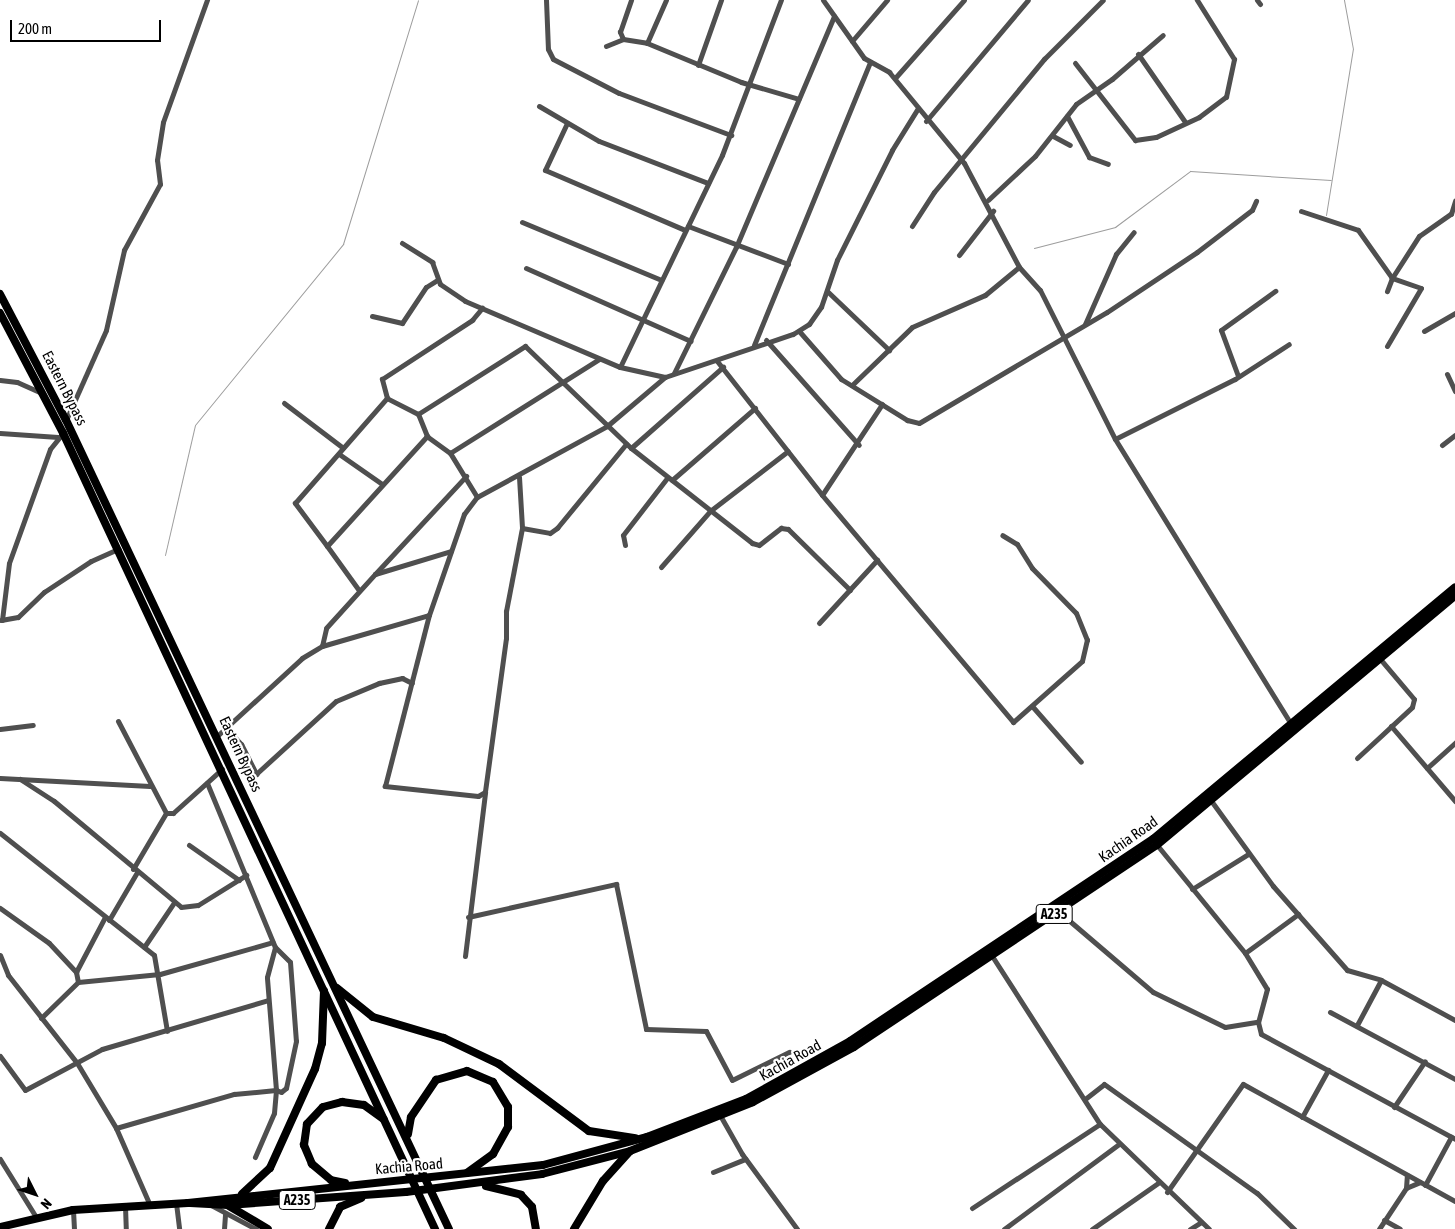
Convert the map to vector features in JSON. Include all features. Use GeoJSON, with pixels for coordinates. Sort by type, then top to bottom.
{"type":"FeatureCollection","features":[{"type":"Feature","properties":{"kind":"highway","name":"Eastern Bypass"},"geometry":{"type":"LineString","coordinates":[[0,294],[66,420],[333,984],[408,1136],[449,1229]]}},
{"type":"Feature","properties":{"kind":"highway","name":"Eastern Bypass"},"geometry":{"type":"LineString","coordinates":[[0,312],[118,550],[435,1226]]}},
{"type":"Feature","properties":{"kind":"highway","name":"Kachia Road"},"geometry":{"type":"LineString","coordinates":[[0,1227],[36,1216],[73,1210],[149,1203],[188,1203],[241,1195],[460,1176],[543,1165],[651,1138],[721,1117],[835,1058],[1158,835],[1292,726],[1455,587]]}},
{"type":"Feature","properties":{"kind":"highway","name":"Kachia Road"},"geometry":{"type":"LineString","coordinates":[[477,1185],[606,1159],[630,1151],[651,1138],[746,1099],[808,1067],[959,974],[992,956],[1157,845],[1212,802],[1455,596]]}},
{"type":"Feature","properties":{"kind":"highway"},"geometry":{"type":"LineString","coordinates":[[333,984],[373,1017],[444,1038],[499,1064],[589,1131],[622,1138],[651,1138]]}},
{"type":"Feature","properties":{"kind":"highway"},"geometry":{"type":"LineString","coordinates":[[241,1195],[270,1168],[315,1069],[322,1043],[324,987]]}},
{"type":"Feature","properties":{"kind":"highway"},"geometry":{"type":"LineString","coordinates":[[408,1136],[411,1117],[436,1080],[467,1071],[493,1082],[508,1107],[508,1127],[494,1154],[460,1176]]}},
{"type":"Feature","properties":{"kind":"highway"},"geometry":{"type":"LineString","coordinates":[[354,1185],[331,1180],[312,1164],[304,1146],[307,1124],[323,1107],[342,1102],[364,1105],[386,1121]]}},
{"type":"Feature","properties":{"kind":"highway"},"geometry":{"type":"LineString","coordinates":[[574,1229],[603,1180],[630,1151]]}},
{"type":"Feature","properties":{"kind":"highway"},"geometry":{"type":"LineString","coordinates":[[477,1185],[521,1195],[532,1207],[536,1229]]}},
{"type":"Feature","properties":{"kind":"highway","name":"A235"},"geometry":{"type":"LineString","coordinates":[[188,1203],[228,1205],[477,1185]]}},
{"type":"Feature","properties":{"kind":"highway"},"geometry":{"type":"LineString","coordinates":[[330,1229],[340,1207],[382,1194]]}},
{"type":"Feature","properties":{"kind":"highway"},"geometry":{"type":"LineString","coordinates":[[228,1205],[268,1229]]}},
{"type":"Feature","properties":{"kind":"street"},"geometry":{"type":"LineString","coordinates":[[66,420],[106,330],[124,250],[160,184],[157,160],[163,122],[207,0]]}},
{"type":"Feature","properties":{"kind":"street"},"geometry":{"type":"LineString","coordinates":[[546,0],[548,49],[553,59],[619,93],[731,135]]}},
{"type":"Feature","properties":{"kind":"street"},"geometry":{"type":"LineString","coordinates":[[623,39],[620,32],[632,0]]}},
{"type":"Feature","properties":{"kind":"street"},"geometry":{"type":"LineString","coordinates":[[647,43],[666,0]]}},
{"type":"Feature","properties":{"kind":"street"},"geometry":{"type":"LineString","coordinates":[[698,65],[721,0]]}},
{"type":"Feature","properties":{"kind":"street"},"geometry":{"type":"LineString","coordinates":[[620,367],[731,135],[748,84],[781,0]]}},
{"type":"Feature","properties":{"kind":"street"},"geometry":{"type":"LineString","coordinates":[[822,0],[870,62],[895,78],[926,121],[962,160],[988,200],[1019,267],[1040,290],[1062,341],[1115,439],[1292,726]]}},
{"type":"Feature","properties":{"kind":"street"},"geometry":{"type":"LineString","coordinates":[[852,41],[887,0]]}},
{"type":"Feature","properties":{"kind":"street"},"geometry":{"type":"LineString","coordinates":[[895,78],[964,0]]}},
{"type":"Feature","properties":{"kind":"street"},"geometry":{"type":"LineString","coordinates":[[926,121],[1028,0]]}},
{"type":"Feature","properties":{"kind":"street"},"geometry":{"type":"LineString","coordinates":[[912,226],[962,160],[1044,59],[1104,0]]}},
{"type":"Feature","properties":{"kind":"street"},"geometry":{"type":"LineString","coordinates":[[1074,63],[1135,140],[1156,137],[1199,117],[1226,97],[1234,59],[1197,0]]}},
{"type":"Feature","properties":{"kind":"street"},"geometry":{"type":"LineString","coordinates":[[674,373],[736,247],[834,16]]}},
{"type":"Feature","properties":{"kind":"street"},"geometry":{"type":"LineString","coordinates":[[988,200],[1053,136],[1067,116],[1094,88],[1112,80],[1138,54],[1163,35]]}},
{"type":"Feature","properties":{"kind":"street"},"geometry":{"type":"LineString","coordinates":[[606,46],[623,39],[647,43],[748,84],[799,99]]}},
{"type":"Feature","properties":{"kind":"street"},"geometry":{"type":"LineString","coordinates":[[1138,54],[1185,122]]}},
{"type":"Feature","properties":{"kind":"street"},"geometry":{"type":"LineString","coordinates":[[754,345],[870,62]]}},
{"type":"Feature","properties":{"kind":"street"},"geometry":{"type":"LineString","coordinates":[[539,106],[599,141],[708,184]]}},
{"type":"Feature","properties":{"kind":"street"},"geometry":{"type":"LineString","coordinates":[[485,792],[478,796],[385,786],[429,614],[464,514],[477,497],[519,477],[607,426],[665,377],[717,361],[766,340],[799,331],[821,307],[827,290],[892,150],[918,108]]}},
{"type":"Feature","properties":{"kind":"street"},"geometry":{"type":"LineString","coordinates":[[1067,116],[1089,157],[1108,164]]}},
{"type":"Feature","properties":{"kind":"street"},"geometry":{"type":"LineString","coordinates":[[567,123],[545,170],[736,247],[788,264]]}},
{"type":"Feature","properties":{"kind":"street"},"geometry":{"type":"LineString","coordinates":[[1053,136],[1070,145]]}},
{"type":"Feature","properties":{"kind":"street"},"geometry":{"type":"LineString","coordinates":[[799,331],[841,379],[882,404],[919,423],[1062,341],[1085,324],[1197,252],[1252,210],[1256,201]]}},
{"type":"Feature","properties":{"kind":"street"},"geometry":{"type":"LineString","coordinates":[[1387,291],[1392,278],[1419,236],[1451,214],[1455,201]]}},
{"type":"Feature","properties":{"kind":"street"},"geometry":{"type":"LineString","coordinates":[[959,255],[992,211]]}},
{"type":"Feature","properties":{"kind":"street"},"geometry":{"type":"LineString","coordinates":[[1301,211],[1358,230],[1392,278],[1420,288],[1387,346]]}},
{"type":"Feature","properties":{"kind":"street"},"geometry":{"type":"LineString","coordinates":[[522,222],[661,280]]}},
{"type":"Feature","properties":{"kind":"street"},"geometry":{"type":"LineString","coordinates":[[1085,324],[1116,254],[1134,232]]}},
{"type":"Feature","properties":{"kind":"street"},"geometry":{"type":"LineString","coordinates":[[402,243],[432,262],[436,280],[482,308],[620,367],[665,377]]}},
{"type":"Feature","properties":{"kind":"street"},"geometry":{"type":"LineString","coordinates":[[852,385],[912,327],[985,295],[1019,267]]}},
{"type":"Feature","properties":{"kind":"street"},"geometry":{"type":"LineString","coordinates":[[526,268],[691,341]]}},
{"type":"Feature","properties":{"kind":"street"},"geometry":{"type":"LineString","coordinates":[[372,316],[402,323],[426,287],[436,280]]}},
{"type":"Feature","properties":{"kind":"street"},"geometry":{"type":"LineString","coordinates":[[827,290],[888,350]]}},
{"type":"Feature","properties":{"kind":"street"},"geometry":{"type":"LineString","coordinates":[[1238,376],[1221,330],[1275,291]]}},
{"type":"Feature","properties":{"kind":"street"},"geometry":{"type":"LineString","coordinates":[[477,497],[466,476],[450,453],[427,436],[418,414],[387,398],[382,380],[472,320],[482,308]]}},
{"type":"Feature","properties":{"kind":"street"},"geometry":{"type":"LineString","coordinates":[[1424,331],[1455,313]]}},
{"type":"Feature","properties":{"kind":"street"},"geometry":{"type":"LineString","coordinates":[[766,340],[859,445]]}},
{"type":"Feature","properties":{"kind":"street"},"geometry":{"type":"LineString","coordinates":[[1115,439],[1238,376],[1289,344]]}},
{"type":"Feature","properties":{"kind":"street"},"geometry":{"type":"LineString","coordinates":[[418,414],[525,346],[563,386],[629,446],[752,543],[759,545],[774,532],[788,529],[850,590]]}},
{"type":"Feature","properties":{"kind":"street"},"geometry":{"type":"LineString","coordinates":[[450,453],[563,386],[599,359]]}},
{"type":"Feature","properties":{"kind":"street"},"geometry":{"type":"LineString","coordinates":[[717,361],[822,495],[1013,722],[1082,661],[1087,640],[1076,613],[1032,568],[1017,544],[1002,535]]}},
{"type":"Feature","properties":{"kind":"street"},"geometry":{"type":"LineString","coordinates":[[522,528],[550,533],[557,528],[629,446],[723,367]]}},
{"type":"Feature","properties":{"kind":"street"},"geometry":{"type":"LineString","coordinates":[[1447,374],[1455,390]]}},
{"type":"Feature","properties":{"kind":"street"},"geometry":{"type":"LineString","coordinates":[[0,380],[16,382],[42,394]]}},
{"type":"Feature","properties":{"kind":"street"},"geometry":{"type":"LineString","coordinates":[[358,589],[295,503],[387,398]]}},
{"type":"Feature","properties":{"kind":"street"},"geometry":{"type":"LineString","coordinates":[[284,403],[343,448]]}},
{"type":"Feature","properties":{"kind":"street"},"geometry":{"type":"LineString","coordinates":[[822,495],[859,445],[882,404]]}},
{"type":"Feature","properties":{"kind":"street"},"geometry":{"type":"LineString","coordinates":[[625,545],[623,535],[669,479],[755,408]]}},
{"type":"Feature","properties":{"kind":"street"},"geometry":{"type":"LineString","coordinates":[[0,433],[61,435]]}},
{"type":"Feature","properties":{"kind":"street"},"geometry":{"type":"LineString","coordinates":[[61,435],[50,449],[9,563],[1,620],[18,617],[44,592],[91,561],[118,550]]}},
{"type":"Feature","properties":{"kind":"street"},"geometry":{"type":"LineString","coordinates":[[327,546],[427,436]]}},
{"type":"Feature","properties":{"kind":"street"},"geometry":{"type":"LineString","coordinates":[[1442,446],[1455,436]]}},
{"type":"Feature","properties":{"kind":"street"},"geometry":{"type":"LineString","coordinates":[[661,567],[710,511],[788,451]]}},
{"type":"Feature","properties":{"kind":"street"},"geometry":{"type":"LineString","coordinates":[[339,454],[382,484]]}},
{"type":"Feature","properties":{"kind":"street"},"geometry":{"type":"LineString","coordinates":[[322,646],[326,628],[358,589],[375,574],[466,476]]}},
{"type":"Feature","properties":{"kind":"street"},"geometry":{"type":"LineString","coordinates":[[465,956],[468,918],[506,638],[506,611],[522,528],[519,477]]}},
{"type":"Feature","properties":{"kind":"street"},"geometry":{"type":"LineString","coordinates":[[375,574],[451,551]]}},
{"type":"Feature","properties":{"kind":"street"},"geometry":{"type":"LineString","coordinates":[[819,623],[877,560]]}},
{"type":"Feature","properties":{"kind":"street"},"geometry":{"type":"LineString","coordinates":[[217,736],[302,658],[322,646],[429,614]]}},
{"type":"Feature","properties":{"kind":"street"},"geometry":{"type":"LineString","coordinates":[[1357,758],[1412,707],[1414,698],[1381,660]]}},
{"type":"Feature","properties":{"kind":"street"},"geometry":{"type":"LineString","coordinates":[[227,728],[240,744],[256,774],[336,701],[380,683],[402,678],[412,683]]}},
{"type":"Feature","properties":{"kind":"street"},"geometry":{"type":"LineString","coordinates":[[1032,706],[1081,762]]}},
{"type":"Feature","properties":{"kind":"street"},"geometry":{"type":"LineString","coordinates":[[118,722],[150,786],[166,813]]}},
{"type":"Feature","properties":{"kind":"street"},"geometry":{"type":"LineString","coordinates":[[0,729],[33,725]]}},
{"type":"Feature","properties":{"kind":"street"},"geometry":{"type":"LineString","coordinates":[[1391,726],[1455,801]]}},
{"type":"Feature","properties":{"kind":"street"},"geometry":{"type":"LineString","coordinates":[[1427,768],[1455,743]]}},
{"type":"Feature","properties":{"kind":"street"},"geometry":{"type":"LineString","coordinates":[[166,813],[173,813],[222,769]]}},
{"type":"Feature","properties":{"kind":"street"},"geometry":{"type":"LineString","coordinates":[[0,778],[150,786]]}},
{"type":"Feature","properties":{"kind":"street"},"geometry":{"type":"LineString","coordinates":[[20,779],[61,807],[173,904],[188,908],[198,905],[246,874]]}},
{"type":"Feature","properties":{"kind":"street"},"geometry":{"type":"LineString","coordinates":[[116,1128],[234,1094],[286,1088],[296,1041],[296,1016],[290,962],[274,944],[207,783]]}},
{"type":"Feature","properties":{"kind":"street"},"geometry":{"type":"LineString","coordinates":[[1212,802],[1248,854],[1350,973],[1366,973],[1455,1020]]}},
{"type":"Feature","properties":{"kind":"street"},"geometry":{"type":"LineString","coordinates":[[76,972],[166,813]]}},
{"type":"Feature","properties":{"kind":"street"},"geometry":{"type":"LineString","coordinates":[[0,833],[154,956],[160,974],[167,1031]]}},
{"type":"Feature","properties":{"kind":"street"},"geometry":{"type":"LineString","coordinates":[[189,845],[238,880]]}},
{"type":"Feature","properties":{"kind":"street"},"geometry":{"type":"LineString","coordinates":[[1157,845],[1245,953],[1268,992],[1258,1022],[1261,1034],[1453,1138],[1422,1183],[1406,1188]]}},
{"type":"Feature","properties":{"kind":"street"},"geometry":{"type":"LineString","coordinates":[[1192,889],[1248,854]]}},
{"type":"Feature","properties":{"kind":"street"},"geometry":{"type":"LineString","coordinates":[[468,918],[616,884],[646,1029],[706,1031],[732,1080],[789,1052]]}},
{"type":"Feature","properties":{"kind":"street"},"geometry":{"type":"LineString","coordinates":[[144,947],[173,904]]}},
{"type":"Feature","properties":{"kind":"street"},"geometry":{"type":"LineString","coordinates":[[0,908],[49,943],[76,972],[78,982]]}},
{"type":"Feature","properties":{"kind":"street"},"geometry":{"type":"LineString","coordinates":[[1058,912],[1152,992],[1225,1027],[1258,1022]]}},
{"type":"Feature","properties":{"kind":"street"},"geometry":{"type":"LineString","coordinates":[[1245,953],[1298,914]]}},
{"type":"Feature","properties":{"kind":"street"},"geometry":{"type":"LineString","coordinates":[[41,1018],[78,982],[160,974],[274,944]]}},
{"type":"Feature","properties":{"kind":"street"},"geometry":{"type":"LineString","coordinates":[[255,1157],[274,1113],[276,1090],[267,977],[274,944]]}},
{"type":"Feature","properties":{"kind":"street"},"geometry":{"type":"LineString","coordinates":[[0,955],[8,975],[76,1063],[116,1128],[149,1203]]}},
{"type":"Feature","properties":{"kind":"street"},"geometry":{"type":"LineString","coordinates":[[992,956],[1100,1124],[1167,1192],[1208,1229]]}},
{"type":"Feature","properties":{"kind":"street"},"geometry":{"type":"LineString","coordinates":[[1357,1025],[1381,980]]}},
{"type":"Feature","properties":{"kind":"street"},"geometry":{"type":"LineString","coordinates":[[0,1056],[25,1090],[102,1049],[268,1000]]}},
{"type":"Feature","properties":{"kind":"street"},"geometry":{"type":"LineString","coordinates":[[1330,1012],[1455,1079]]}},
{"type":"Feature","properties":{"kind":"street"},"geometry":{"type":"LineString","coordinates":[[1394,1107],[1424,1061]]}},
{"type":"Feature","properties":{"kind":"street"},"geometry":{"type":"LineString","coordinates":[[1302,1117],[1328,1070]]}},
{"type":"Feature","properties":{"kind":"street"},"geometry":{"type":"LineString","coordinates":[[1085,1099],[1104,1084],[1257,1193],[1294,1229]]}},
{"type":"Feature","properties":{"kind":"street"},"geometry":{"type":"LineString","coordinates":[[1167,1192],[1198,1150],[1242,1084],[1455,1201]]}},
{"type":"Feature","properties":{"kind":"street"},"geometry":{"type":"LineString","coordinates":[[721,1117],[745,1159],[797,1229]]}},
{"type":"Feature","properties":{"kind":"street"},"geometry":{"type":"LineString","coordinates":[[972,1208],[1100,1124]]}},
{"type":"Feature","properties":{"kind":"street"},"geometry":{"type":"LineString","coordinates":[[1004,1229],[1119,1144]]}},
{"type":"Feature","properties":{"kind":"street"},"geometry":{"type":"LineString","coordinates":[[0,1159],[36,1216]]}},
{"type":"Feature","properties":{"kind":"street"},"geometry":{"type":"LineString","coordinates":[[713,1172],[745,1159]]}},
{"type":"Feature","properties":{"kind":"street"},"geometry":{"type":"LineString","coordinates":[[1379,1229],[1406,1188],[1407,1176]]}},
{"type":"Feature","properties":{"kind":"street"},"geometry":{"type":"LineString","coordinates":[[1092,1229],[1158,1183]]}},
{"type":"Feature","properties":{"kind":"street"},"geometry":{"type":"LineString","coordinates":[[176,1203],[179,1229]]}},
{"type":"Feature","properties":{"kind":"street"},"geometry":{"type":"LineString","coordinates":[[211,1205],[256,1229]]}},
{"type":"Feature","properties":{"kind":"street"},"geometry":{"type":"LineString","coordinates":[[124,1206],[126,1229]]}},
{"type":"Feature","properties":{"kind":"street"},"geometry":{"type":"LineString","coordinates":[[73,1210],[74,1229]]}},
{"type":"Feature","properties":{"kind":"street"},"geometry":{"type":"LineString","coordinates":[[224,1229],[225,1214]]}},
{"type":"Feature","properties":{"kind":"street"},"geometry":{"type":"LineString","coordinates":[[1384,1220],[1400,1229]]}},
{"type":"Feature","properties":{"kind":"street"},"geometry":{"type":"LineString","coordinates":[[1190,1229],[1201,1222]]}},
{"type":"Feature","properties":{"kind":"waterway"},"geometry":{"type":"LineString","coordinates":[[165,555],[195,425],[343,244],[418,0]]}},
{"type":"Feature","properties":{"kind":"waterway"},"geometry":{"type":"LineString","coordinates":[[1326,215],[1353,49],[1344,0]]}},
{"type":"Feature","properties":{"kind":"waterway"},"geometry":{"type":"LineString","coordinates":[[1034,248],[1115,227],[1190,171],[1331,180]]}}]}
